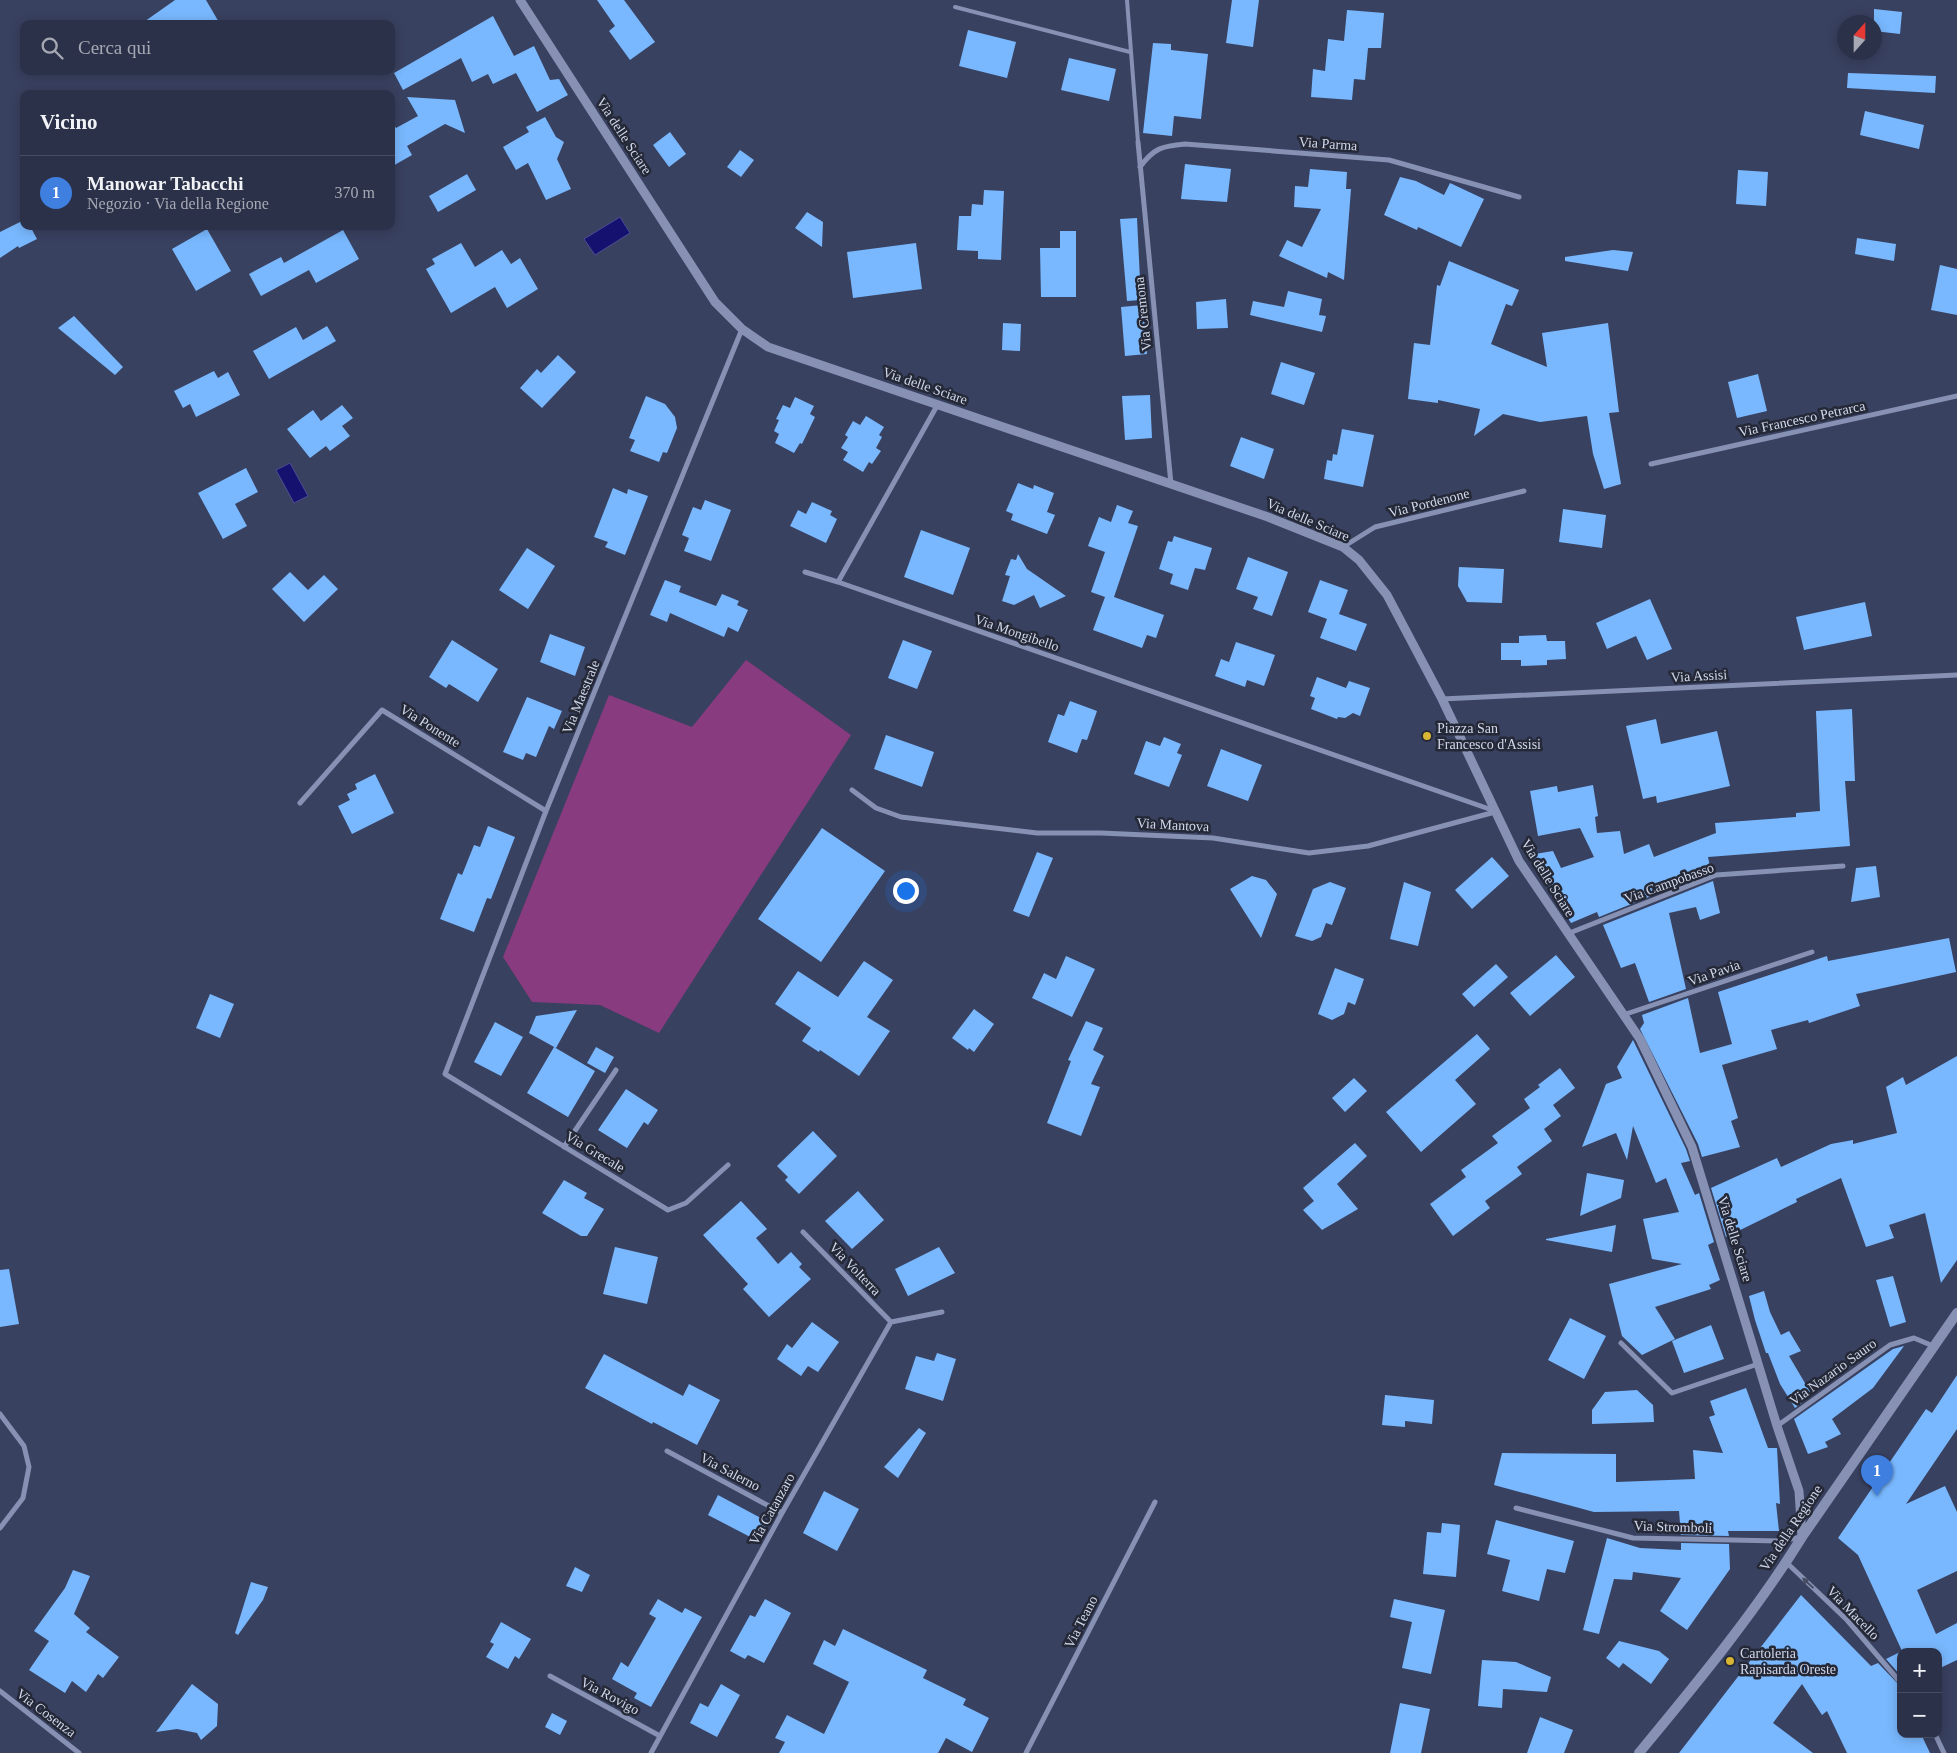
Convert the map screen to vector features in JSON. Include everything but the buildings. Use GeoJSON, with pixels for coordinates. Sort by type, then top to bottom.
{"type":"FeatureCollection","features":[{"type":"Feature","properties":{"kind":"main road","name":"Via della Regione"},"geometry":{"type":"LineString","coordinates":[[1639,1753],[1696,1685],[1786,1562],[1957,1312]]}},
{"type":"Feature","properties":{"kind":"street","name":"Via delle Sciare"},"geometry":{"type":"LineString","coordinates":[[520,0],[715,302],[742,329],[768,347],[1268,517],[1343,547],[1359,560],[1387,596],[1442,699],[1519,861],[1640,1039],[1692,1147],[1777,1426],[1799,1491],[1802,1537]]}},
{"type":"Feature","properties":{"kind":"street","name":"Via Cremona"},"geometry":{"type":"LineString","coordinates":[[1138,142],[1171,484]]}},
{"type":"Feature","properties":{"kind":"street","name":"Via Parma"},"geometry":{"type":"LineString","coordinates":[[1140,167],[1149,155],[1162,146],[1185,144],[1388,160],[1519,197]]}},
{"type":"Feature","properties":{"kind":"street","name":"Via Maestrale"},"geometry":{"type":"LineString","coordinates":[[445,1074],[546,811],[742,329]]}},
{"type":"Feature","properties":{"kind":"street","name":"Via Francesco Petrarca"},"geometry":{"type":"LineString","coordinates":[[1651,464],[1957,396]]}},
{"type":"Feature","properties":{"kind":"street"},"geometry":{"type":"LineString","coordinates":[[838,582],[938,404]]}},
{"type":"Feature","properties":{"kind":"street","name":"Via Pordenone"},"geometry":{"type":"LineString","coordinates":[[1343,547],[1375,528],[1524,491]]}},
{"type":"Feature","properties":{"kind":"street","name":"Via Mongibello"},"geometry":{"type":"LineString","coordinates":[[805,572],[1496,812]]}},
{"type":"Feature","properties":{"kind":"street","name":"Via Assisi"},"geometry":{"type":"LineString","coordinates":[[1442,699],[1957,675]]}},
{"type":"Feature","properties":{"kind":"street","name":"Via Ponente"},"geometry":{"type":"LineString","coordinates":[[300,803],[382,710],[546,811]]}},
{"type":"Feature","properties":{"kind":"street","name":"Via Mantova"},"geometry":{"type":"LineString","coordinates":[[852,790],[876,808],[902,817],[1037,832],[1101,832],[1213,838],[1309,853],[1368,846],[1496,812]]}},
{"type":"Feature","properties":{"kind":"street","name":"Via Campobasso"},"geometry":{"type":"LineString","coordinates":[[1567,934],[1716,875],[1842,866]]}},
{"type":"Feature","properties":{"kind":"street","name":"Via Pavia"},"geometry":{"type":"LineString","coordinates":[[1623,1015],[1812,952]]}},
{"type":"Feature","properties":{"kind":"street"},"geometry":{"type":"LineString","coordinates":[[564,1147],[616,1070]]}},
{"type":"Feature","properties":{"kind":"street","name":"Via Grecale"},"geometry":{"type":"LineString","coordinates":[[445,1074],[668,1210],[686,1203],[728,1165]]}},
{"type":"Feature","properties":{"kind":"street","name":"Via Volterra"},"geometry":{"type":"LineString","coordinates":[[803,1232],[891,1322]]}},
{"type":"Feature","properties":{"kind":"street"},"geometry":{"type":"LineString","coordinates":[[891,1322],[942,1312]]}},
{"type":"Feature","properties":{"kind":"street","name":"Via Catanzaro"},"geometry":{"type":"LineString","coordinates":[[651,1753],[782,1513],[891,1322]]}},
{"type":"Feature","properties":{"kind":"street","name":"Via Nazario Sauro"},"geometry":{"type":"LineString","coordinates":[[1777,1426],[1890,1345],[1914,1338],[1933,1346]]}},
{"type":"Feature","properties":{"kind":"street"},"geometry":{"type":"LineString","coordinates":[[1621,1343],[1672,1393],[1758,1364]]}},
{"type":"Feature","properties":{"kind":"street"},"geometry":{"type":"LineString","coordinates":[[0,1414],[24,1446],[29,1467],[23,1498],[0,1528]]}},
{"type":"Feature","properties":{"kind":"street","name":"Via Salerno"},"geometry":{"type":"LineString","coordinates":[[667,1451],[782,1513]]}},
{"type":"Feature","properties":{"kind":"street","name":"Via Teano"},"geometry":{"type":"LineString","coordinates":[[1026,1753],[1155,1502]]}},
{"type":"Feature","properties":{"kind":"street","name":"Via Stromboli"},"geometry":{"type":"LineString","coordinates":[[1516,1508],[1633,1538],[1781,1541],[1802,1537]]}},
{"type":"Feature","properties":{"kind":"street","name":"Via Macello"},"geometry":{"type":"LineString","coordinates":[[1786,1562],[1847,1620],[1897,1678]]}},
{"type":"Feature","properties":{"kind":"street","name":"Via Rovigo"},"geometry":{"type":"LineString","coordinates":[[550,1676],[660,1736]]}},
{"type":"Feature","properties":{"kind":"street","name":"Via Cosenza"},"geometry":{"type":"LineString","coordinates":[[0,1691],[79,1753]]}},
{"type":"Feature","properties":{"kind":"street"},"geometry":{"type":"LineString","coordinates":[[1937,1738],[1944,1753]]}},
{"type":"Feature","properties":{"kind":"lane"},"geometry":{"type":"LineString","coordinates":[[1127,0],[1138,142]]}},
{"type":"Feature","properties":{"kind":"lane"},"geometry":{"type":"LineString","coordinates":[[955,7],[1130,52]]}},
{"type":"Feature","properties":{"kind":"shaded area"},"geometry":{"type":"Polygon","coordinates":[[[620,217],[630,233],[595,255],[584,239],[620,217]]]}},
{"type":"Feature","properties":{"kind":"shaded area"},"geometry":{"type":"Polygon","coordinates":[[[290,463],[308,496],[294,503],[276,470],[290,463]]]}},
{"type":"Feature","properties":{"kind":"shaded area"},"geometry":{"type":"Polygon","coordinates":[[[746,660],[851,735],[659,1033],[600,1005],[532,1002],[503,957],[609,695],[692,727],[746,660]]]}},
{"type":"Feature","properties":{"kind":"place","name":"Piazza San Francesco d'Assisi"},"geometry":{"type":"Point","coordinates":[1427,736]}},
{"type":"Feature","properties":{"kind":"place","name":"Manowar Tabacchi"},"geometry":{"type":"Point","coordinates":[1877,1496]}},
{"type":"Feature","properties":{"kind":"place","name":"Cartoleria Rapisarda Oreste"},"geometry":{"type":"Point","coordinates":[1730,1661]}}]}
